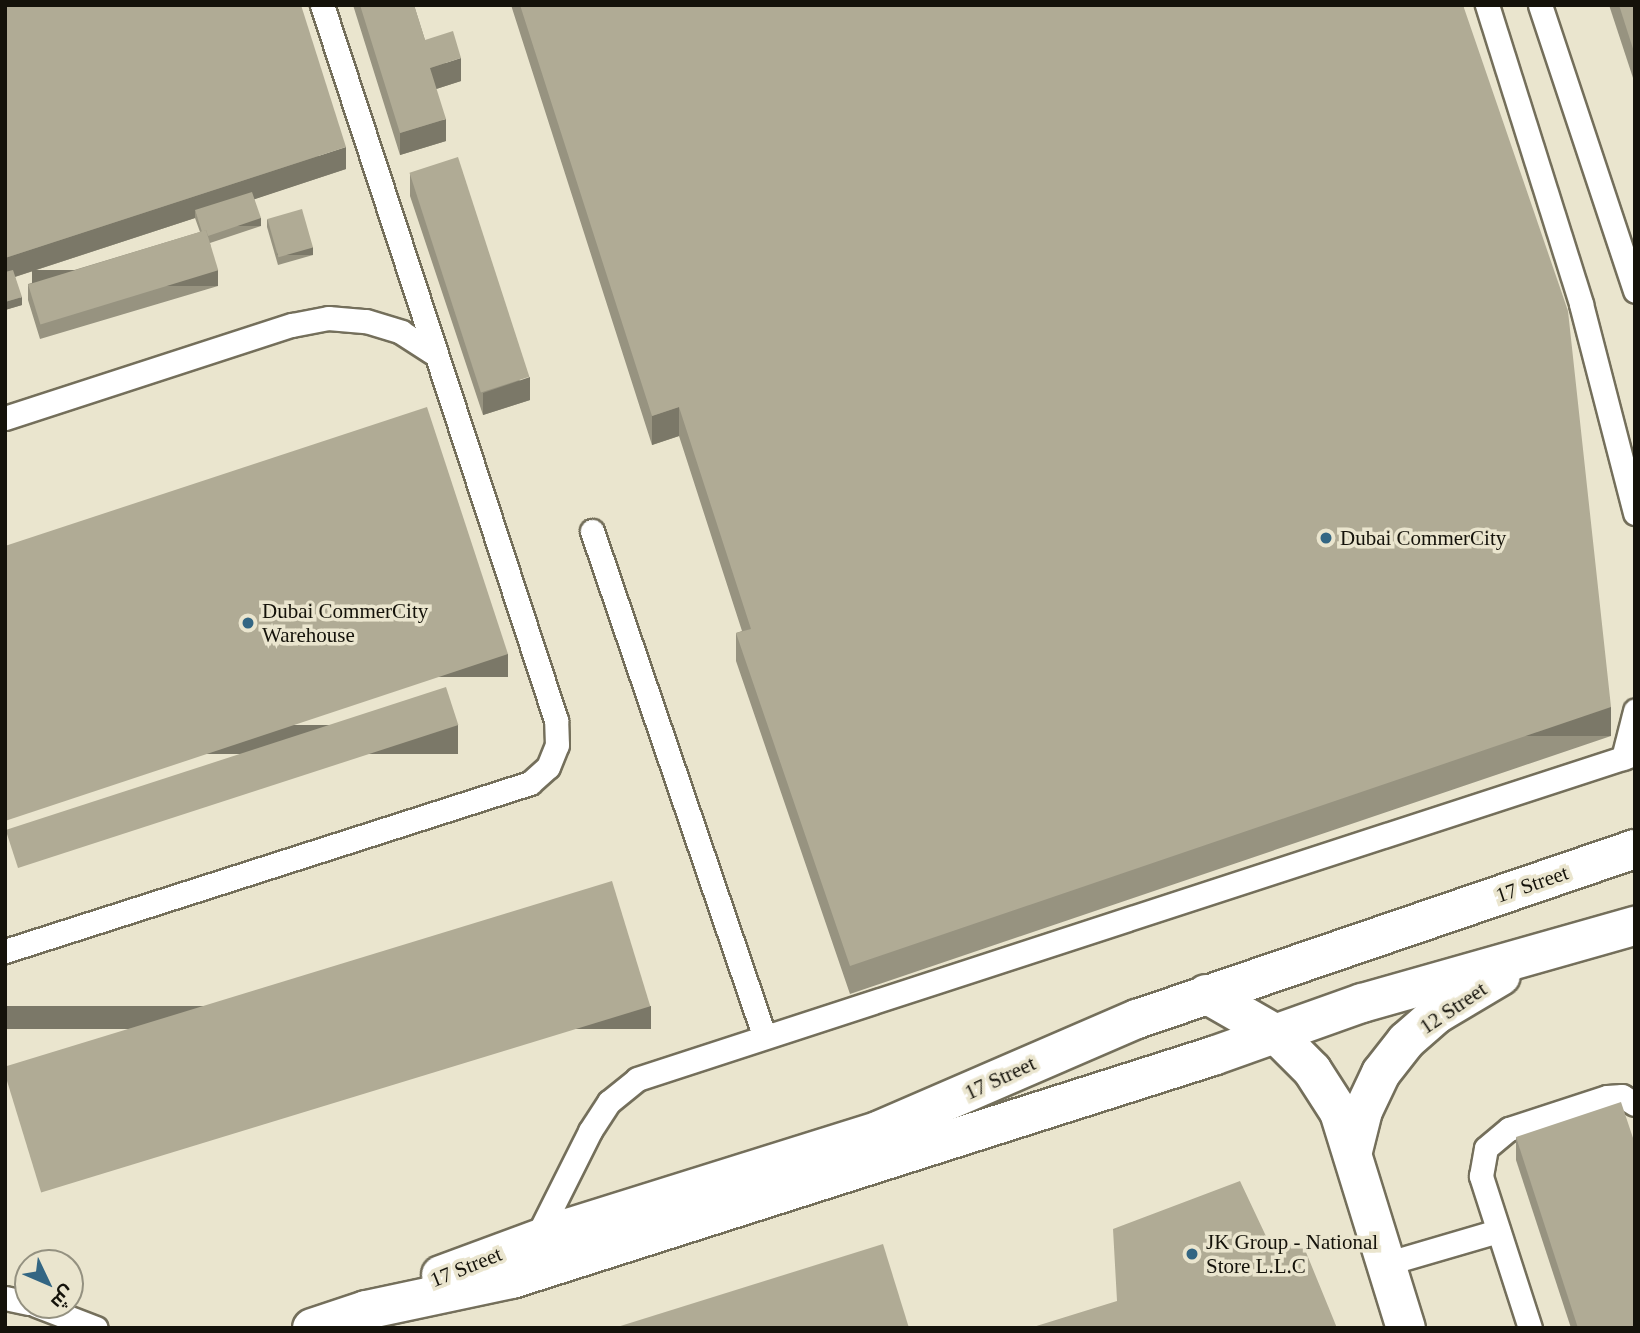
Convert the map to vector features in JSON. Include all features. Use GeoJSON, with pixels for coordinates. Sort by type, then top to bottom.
{"type":"FeatureCollection","features":[{"type":"Feature","properties":{"kind":"street","name":"17 Street"},"geometry":{"type":"LineString","coordinates":[[369,1319],[536,1239],[880,1130],[1070,1047],[1206,994],[1635,849]]}},
{"type":"Feature","properties":{"kind":"street","name":"17 Street"},"geometry":{"type":"LineString","coordinates":[[313,1328],[369,1319],[512,1279],[1276,1034],[1362,1003],[1635,926]]}},
{"type":"Feature","properties":{"kind":"street","name":"12 Street"},"geometry":{"type":"LineString","coordinates":[[1353,1151],[1363,1111],[1381,1073],[1406,1041],[1437,1014],[1535,956]]}},
{"type":"Feature","properties":{"kind":"street","name":"12 Street"},"geometry":{"type":"LineString","coordinates":[[1206,994],[1276,1034],[1312,1070],[1339,1112],[1406,1328]]}},
{"type":"Feature","properties":{"kind":"lane"},"geometry":{"type":"LineString","coordinates":[[5,951],[530,783],[548,767],[557,745],[556,720],[432,352],[322,5]]}},
{"type":"Feature","properties":{"kind":"lane"},"geometry":{"type":"LineString","coordinates":[[1487,5],[1581,304],[1635,513]]}},
{"type":"Feature","properties":{"kind":"lane"},"geometry":{"type":"LineString","coordinates":[[1540,5],[1635,291]]}},
{"type":"Feature","properties":{"kind":"lane"},"geometry":{"type":"LineString","coordinates":[[5,418],[292,325],[328,318],[377,324],[401,332],[432,352]]}},
{"type":"Feature","properties":{"kind":"lane"},"geometry":{"type":"LineString","coordinates":[[592,531],[764,1035]]}},
{"type":"Feature","properties":{"kind":"lane"},"geometry":{"type":"LineString","coordinates":[[536,1239],[590,1131],[609,1102],[637,1079],[764,1035],[1629,756],[1635,710]]}},
{"type":"Feature","properties":{"kind":"lane"},"geometry":{"type":"LineString","coordinates":[[1530,1328],[1498,1231],[1480,1162],[1496,1136],[1607,1097],[1622,1096],[1635,1104]]}},
{"type":"Feature","properties":{"kind":"lane"},"geometry":{"type":"LineString","coordinates":[[1385,1264],[1498,1231]]}},
{"type":"Feature","properties":{"kind":"lane"},"geometry":{"type":"LineString","coordinates":[[73,1319],[96,1328]]}},
{"type":"Feature","properties":{"kind":"building"},"geometry":{"type":"Polygon","coordinates":[[[5,5],[301,5],[346,147],[5,258],[5,5]]]}},
{"type":"Feature","properties":{"kind":"building"},"geometry":{"type":"Polygon","coordinates":[[[360,5],[414,5],[425,40],[453,31],[461,58],[430,68],[446,119],[400,133],[360,5]]]}},
{"type":"Feature","properties":{"kind":"building"},"geometry":{"type":"Polygon","coordinates":[[[520,5],[1463,5],[1568,311],[1611,707],[850,966],[736,633],[751,629],[679,407],[652,416],[520,5]]]}},
{"type":"Feature","properties":{"kind":"building"},"geometry":{"type":"Polygon","coordinates":[[[1619,5],[1635,5],[1635,55],[1619,5]]]}},
{"type":"Feature","properties":{"kind":"building"},"geometry":{"type":"Polygon","coordinates":[[[458,157],[529,377],[481,392],[409,173],[458,157]]]}},
{"type":"Feature","properties":{"kind":"building"},"geometry":{"type":"Polygon","coordinates":[[[252,192],[261,218],[208,236],[206,230],[202,232],[195,210],[252,192]]]}},
{"type":"Feature","properties":{"kind":"building"},"geometry":{"type":"Polygon","coordinates":[[[302,209],[313,247],[278,257],[267,219],[302,209]]]}},
{"type":"Feature","properties":{"kind":"building"},"geometry":{"type":"Polygon","coordinates":[[[206,230],[218,270],[40,325],[28,284],[206,230]]]}},
{"type":"Feature","properties":{"kind":"building"},"geometry":{"type":"Polygon","coordinates":[[[13,270],[22,297],[5,302],[5,272],[13,270]]]}},
{"type":"Feature","properties":{"kind":"building","name":"Dubai CommerCity Warehouse"},"geometry":{"type":"Polygon","coordinates":[[[427,407],[508,654],[5,821],[5,546],[427,407]]]}},
{"type":"Feature","properties":{"kind":"building"},"geometry":{"type":"Polygon","coordinates":[[[446,687],[458,725],[18,868],[6,830],[446,687]]]}},
{"type":"Feature","properties":{"kind":"building"},"geometry":{"type":"Polygon","coordinates":[[[612,881],[650,1006],[41,1193],[5,1074],[5,1067],[612,881]]]}},
{"type":"Feature","properties":{"kind":"building"},"geometry":{"type":"Polygon","coordinates":[[[1621,1102],[1635,1144],[1635,1328],[1578,1328],[1516,1137],[1621,1102]]]}},
{"type":"Feature","properties":{"kind":"building","name":"JK Group - National Store L.L.C"},"geometry":{"type":"Polygon","coordinates":[[[1240,1181],[1273,1251],[1301,1240],[1337,1328],[1030,1328],[1117,1301],[1113,1229],[1240,1181]]]}},
{"type":"Feature","properties":{"kind":"building"},"geometry":{"type":"Polygon","coordinates":[[[883,1244],[909,1328],[614,1328],[883,1244]]]}},
{"type":"Feature","properties":{"kind":"place","name":"Dubai CommerCity"},"geometry":{"type":"Point","coordinates":[1326,538]}},
{"type":"Feature","properties":{"kind":"place","name":"Dubai CommerCity Warehouse"},"geometry":{"type":"Point","coordinates":[248,623]}},
{"type":"Feature","properties":{"kind":"place","name":"JK Group - National Store L.L.C"},"geometry":{"type":"Point","coordinates":[1192,1254]}}]}
